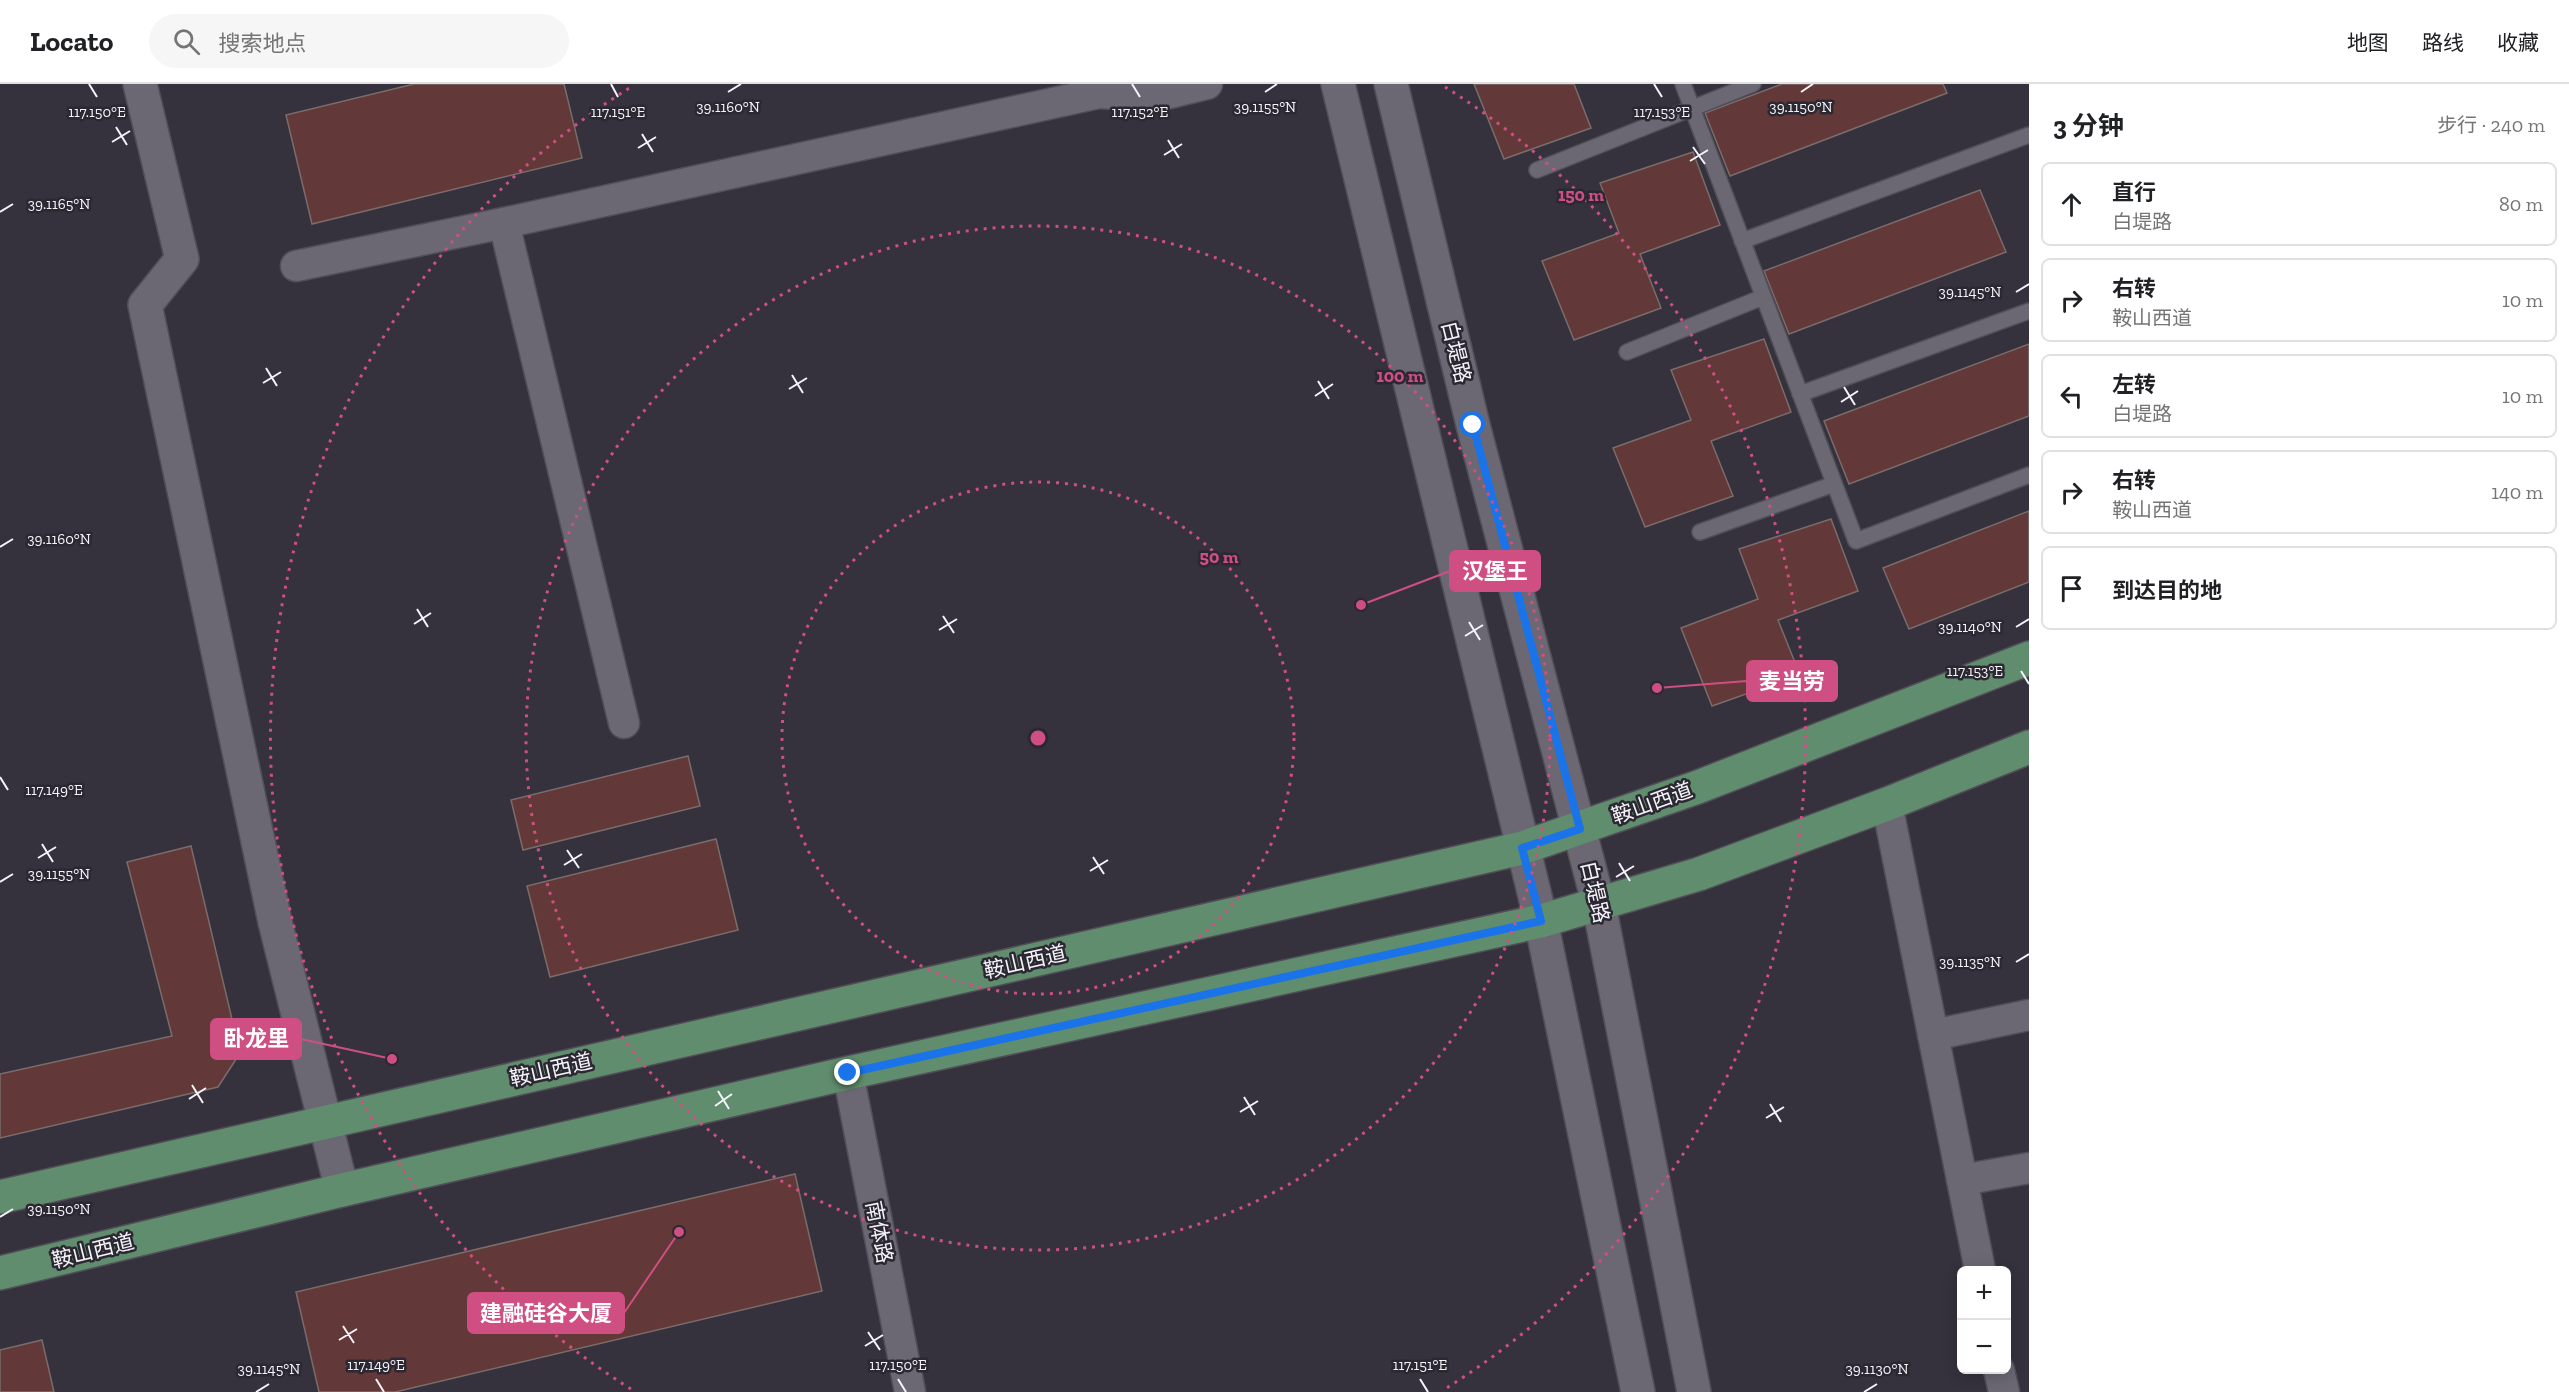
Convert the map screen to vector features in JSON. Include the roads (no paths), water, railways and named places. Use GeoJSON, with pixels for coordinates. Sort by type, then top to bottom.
{"type":"FeatureCollection","features":[{"type":"Feature","properties":{"kind":"main road"},"geometry":{"type":"LineString","coordinates":[[140,84],[182,259],[145,305],[275,922],[342,1190]]}},
{"type":"Feature","properties":{"kind":"main road"},"geometry":{"type":"LineString","coordinates":[[1338,84],[1541,921],[1638,1392]]}},
{"type":"Feature","properties":{"kind":"main road","name":"白堤路"},"geometry":{"type":"LineString","coordinates":[[1391,84],[1473,425],[1599,905],[1694,1392]]}},
{"type":"Feature","properties":{"kind":"main road","name":"鞍山西道"},"geometry":{"type":"LineString","coordinates":[[0,1197],[1522,848],[1698,787],[2029,658]]}},
{"type":"Feature","properties":{"kind":"main road","name":"鞍山西道"},"geometry":{"type":"LineString","coordinates":[[0,1273],[342,1190],[848,1073],[1541,921],[1699,874],[1887,804],[2029,747]]}},
{"type":"Feature","properties":{"kind":"street"},"geometry":{"type":"LineString","coordinates":[[296,266],[1099,93],[1158,96],[1208,84]]}},
{"type":"Feature","properties":{"kind":"street"},"geometry":{"type":"LineString","coordinates":[[504,223],[624,723]]}},
{"type":"Feature","properties":{"kind":"street"},"geometry":{"type":"LineString","coordinates":[[1887,804],[1979,1266]]}},
{"type":"Feature","properties":{"kind":"street"},"geometry":{"type":"LineString","coordinates":[[1933,1035],[2029,1015]]}},
{"type":"Feature","properties":{"kind":"street","name":"南体路"},"geometry":{"type":"LineString","coordinates":[[848,1073],[910,1392]]}},
{"type":"Feature","properties":{"kind":"street"},"geometry":{"type":"LineString","coordinates":[[1962,1180],[2029,1167]]}},
{"type":"Feature","properties":{"kind":"street"},"geometry":{"type":"LineString","coordinates":[[2000,1374],[2004,1392]]}},
{"type":"Feature","properties":{"kind":"lane"},"geometry":{"type":"LineString","coordinates":[[1683,84],[1856,541],[2029,475]]}},
{"type":"Feature","properties":{"kind":"lane"},"geometry":{"type":"LineString","coordinates":[[1537,170],[1753,84]]}},
{"type":"Feature","properties":{"kind":"lane"},"geometry":{"type":"LineString","coordinates":[[1742,241],[2029,135]]}},
{"type":"Feature","properties":{"kind":"lane"},"geometry":{"type":"LineString","coordinates":[[1627,352],[1763,297]]}},
{"type":"Feature","properties":{"kind":"lane"},"geometry":{"type":"LineString","coordinates":[[1800,394],[2029,311]]}},
{"type":"Feature","properties":{"kind":"lane"},"geometry":{"type":"LineString","coordinates":[[1700,532],[1834,484]]}},
{"type":"Feature","properties":{"kind":"place","name":"汉堡王"},"geometry":{"type":"Point","coordinates":[1361,605]}},
{"type":"Feature","properties":{"kind":"place","name":"麦当劳"},"geometry":{"type":"Point","coordinates":[1657,688]}},
{"type":"Feature","properties":{"kind":"place","name":"卧龙里"},"geometry":{"type":"Point","coordinates":[392,1059]}},
{"type":"Feature","properties":{"kind":"place","name":"建融硅谷大厦"},"geometry":{"type":"Point","coordinates":[679,1232]}}]}
